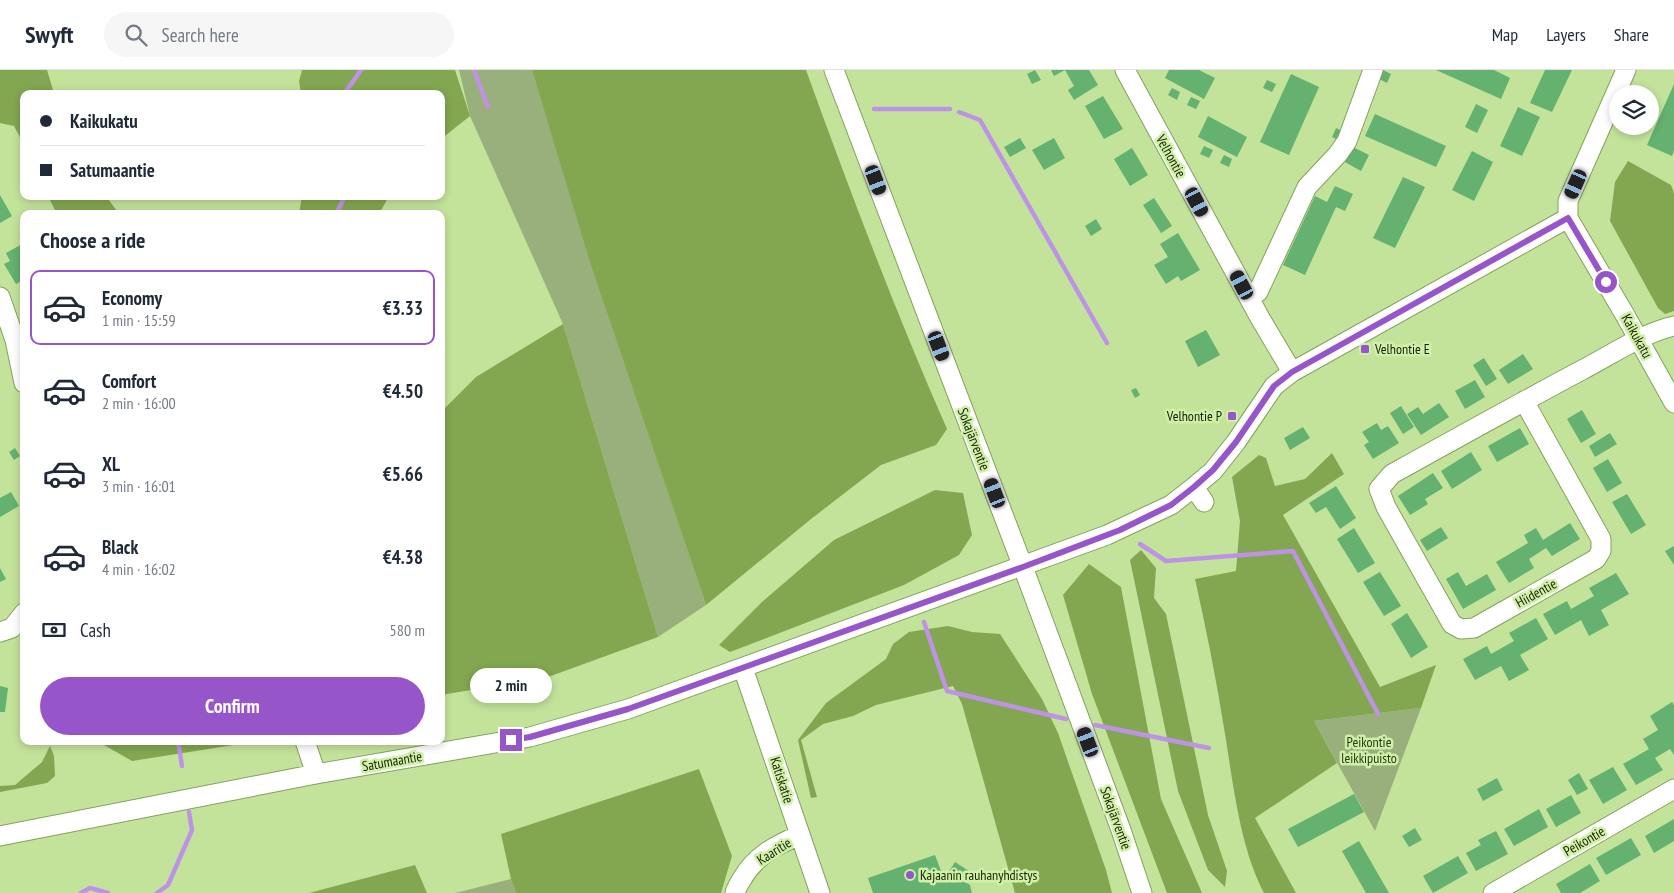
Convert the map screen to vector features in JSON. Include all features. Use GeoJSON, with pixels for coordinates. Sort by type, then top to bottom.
{"type":"FeatureCollection","features":[{"type":"Feature","properties":{"kind":"street","name":"Sokajärventie"},"geometry":{"type":"LineString","coordinates":[[834,70],[1023,567],[1121,830],[1142,893]]}},
{"type":"Feature","properties":{"kind":"street","name":"Velhontie"},"geometry":{"type":"LineString","coordinates":[[1125,70],[1256,310],[1292,372]]}},
{"type":"Feature","properties":{"kind":"street"},"geometry":{"type":"LineString","coordinates":[[1258,292],[1307,187],[1338,154],[1347,141],[1373,70]]}},
{"type":"Feature","properties":{"kind":"street"},"geometry":{"type":"LineString","coordinates":[[1568,218],[1568,200],[1626,70]]}},
{"type":"Feature","properties":{"kind":"street","name":"Satumaantie"},"geometry":{"type":"LineString","coordinates":[[0,836],[316,774],[530,737],[628,709],[1023,567],[1120,530],[1171,505],[1199,495],[1213,470],[1236,442],[1274,386],[1292,372],[1568,218]]}},
{"type":"Feature","properties":{"kind":"street","name":"Kaikukatu"},"geometry":{"type":"LineString","coordinates":[[1568,218],[1674,403]]}},
{"type":"Feature","properties":{"kind":"street"},"geometry":{"type":"LineString","coordinates":[[0,297],[15,340],[20,364]]}},
{"type":"Feature","properties":{"kind":"street"},"geometry":{"type":"LineString","coordinates":[[1524,402],[1639,340],[1661,329],[1674,326]]}},
{"type":"Feature","properties":{"kind":"street","name":"Hiidentie"},"geometry":{"type":"LineString","coordinates":[[1524,402],[1601,539],[1601,551],[1596,559],[1474,628],[1461,629],[1452,624],[1386,507],[1379,489],[1392,474],[1524,402]]}},
{"type":"Feature","properties":{"kind":"street","name":"Katiskatie"},"geometry":{"type":"LineString","coordinates":[[743,668],[820,893]]}},
{"type":"Feature","properties":{"kind":"street"},"geometry":{"type":"LineString","coordinates":[[306,745],[316,774]]}},
{"type":"Feature","properties":{"kind":"street","name":"Peikontie"},"geometry":{"type":"LineString","coordinates":[[1493,893],[1674,790]]}},
{"type":"Feature","properties":{"kind":"street","name":"Kaaritie"},"geometry":{"type":"LineString","coordinates":[[735,893],[747,870],[758,858],[776,846],[800,835]]}},
{"type":"Feature","properties":{"kind":"green space"},"geometry":{"type":"Polygon","coordinates":[[[0,70],[47,70],[53,90],[20,90],[20,137],[14,126],[0,123],[0,70]]]}},
{"type":"Feature","properties":{"kind":"green space"},"geometry":{"type":"Polygon","coordinates":[[[302,70],[455,70],[470,116],[445,136],[445,90],[300,90],[299,81],[302,70]]]}},
{"type":"Feature","properties":{"kind":"green space"},"geometry":{"type":"Polygon","coordinates":[[[459,70],[532,70],[605,305],[706,605],[658,637],[563,324],[470,116],[459,70]]]}},
{"type":"Feature","properties":{"kind":"green space"},"geometry":{"type":"Polygon","coordinates":[[[532,70],[806,70],[874,251],[947,429],[936,445],[881,465],[811,519],[706,605],[590,262],[532,70]]]}},
{"type":"Feature","properties":{"kind":"green space"},"geometry":{"type":"Polygon","coordinates":[[[1628,161],[1671,185],[1674,193],[1674,311],[1665,314],[1658,308],[1610,221],[1615,182],[1628,161]]]}},
{"type":"Feature","properties":{"kind":"green space"},"geometry":{"type":"Polygon","coordinates":[[[50,200],[109,200],[116,210],[55,210],[50,200]]]}},
{"type":"Feature","properties":{"kind":"green space"},"geometry":{"type":"Polygon","coordinates":[[[301,200],[387,200],[381,210],[300,210],[301,200]]]}},
{"type":"Feature","properties":{"kind":"green space"},"geometry":{"type":"Polygon","coordinates":[[[563,324],[658,637],[548,677],[445,694],[445,408],[476,377],[563,324]]]}},
{"type":"Feature","properties":{"kind":"green space"},"geometry":{"type":"Polygon","coordinates":[[[1332,453],[1344,474],[1283,515],[1380,687],[1436,665],[1421,708],[1314,721],[1337,763],[1255,818],[1296,893],[1264,893],[1248,854],[1238,812],[1207,634],[1195,579],[1236,571],[1240,521],[1232,477],[1259,455],[1266,458],[1275,486],[1305,479],[1332,453]]]}},
{"type":"Feature","properties":{"kind":"green space"},"geometry":{"type":"Polygon","coordinates":[[[935,490],[963,493],[972,535],[959,555],[904,585],[730,652],[719,645],[762,602],[834,540],[935,490]]]}},
{"type":"Feature","properties":{"kind":"green space"},"geometry":{"type":"Polygon","coordinates":[[[1141,550],[1156,568],[1154,598],[1166,614],[1208,815],[1227,871],[1225,887],[1208,870],[1178,791],[1130,560],[1141,550]]]}},
{"type":"Feature","properties":{"kind":"green space"},"geometry":{"type":"Polygon","coordinates":[[[1089,564],[1121,587],[1161,799],[1202,893],[1167,893],[1092,694],[1063,595],[1089,564]]]}},
{"type":"Feature","properties":{"kind":"green space"},"geometry":{"type":"Polygon","coordinates":[[[948,626],[972,632],[1000,634],[1042,699],[1058,733],[1106,870],[1112,893],[1015,893],[962,704],[953,686],[876,705],[853,716],[823,724],[801,740],[817,797],[811,798],[798,740],[826,703],[886,659],[893,644],[909,632],[948,626]]]}},
{"type":"Feature","properties":{"kind":"green space","name":"Peikontie leikkipuisto"},"geometry":{"type":"Polygon","coordinates":[[[1421,708],[1375,831],[1314,721],[1421,708]]]}},
{"type":"Feature","properties":{"kind":"green space"},"geometry":{"type":"Polygon","coordinates":[[[104,745],[234,745],[132,761],[104,745]]]}},
{"type":"Feature","properties":{"kind":"green space"},"geometry":{"type":"Polygon","coordinates":[[[50,746],[54,756],[55,776],[47,783],[0,792],[0,786],[15,785],[42,762],[50,746]]]}},
{"type":"Feature","properties":{"kind":"green space"},"geometry":{"type":"Polygon","coordinates":[[[699,769],[732,856],[721,893],[516,893],[501,834],[699,769]]]}},
{"type":"Feature","properties":{"kind":"green space"},"geometry":{"type":"Polygon","coordinates":[[[415,865],[427,893],[309,893],[415,865]]]}},
{"type":"Feature","properties":{"kind":"green space"},"geometry":{"type":"Polygon","coordinates":[[[511,879],[516,893],[455,893],[511,879]]]}},
{"type":"Feature","properties":{"kind":"building"},"geometry":{"type":"Polygon","coordinates":[[[1035,70],[1041,80],[1032,84],[1027,74],[1035,70]]]}},
{"type":"Feature","properties":{"kind":"building"},"geometry":{"type":"Polygon","coordinates":[[[1051,70],[1065,70],[1054,76],[1051,70]]]}},
{"type":"Feature","properties":{"kind":"building"},"geometry":{"type":"Polygon","coordinates":[[[1065,70],[1089,70],[1098,85],[1074,100],[1068,90],[1074,86],[1065,70]]]}},
{"type":"Feature","properties":{"kind":"building"},"geometry":{"type":"Polygon","coordinates":[[[1169,70],[1199,70],[1215,78],[1204,99],[1165,78],[1169,70]]]}},
{"type":"Feature","properties":{"kind":"building"},"geometry":{"type":"Polygon","coordinates":[[[1383,70],[1391,74],[1387,83],[1379,79],[1383,70]]]}},
{"type":"Feature","properties":{"kind":"building"},"geometry":{"type":"Polygon","coordinates":[[[1436,70],[1494,70],[1510,78],[1501,99],[1436,70]]]}},
{"type":"Feature","properties":{"kind":"building"},"geometry":{"type":"Polygon","coordinates":[[[1545,70],[1572,70],[1552,112],[1530,103],[1545,70]]]}},
{"type":"Feature","properties":{"kind":"building"},"geometry":{"type":"Polygon","coordinates":[[[1291,74],[1319,87],[1289,155],[1260,142],[1291,74]]]}},
{"type":"Feature","properties":{"kind":"building"},"geometry":{"type":"Polygon","coordinates":[[[1267,80],[1276,84],[1272,92],[1263,88],[1267,80]]]}},
{"type":"Feature","properties":{"kind":"building"},"geometry":{"type":"Polygon","coordinates":[[[1674,84],[1674,151],[1672,156],[1647,145],[1651,135],[1659,135],[1659,118],[1674,84]]]}},
{"type":"Feature","properties":{"kind":"building"},"geometry":{"type":"Polygon","coordinates":[[[1172,88],[1180,92],[1177,100],[1168,95],[1172,88]]]}},
{"type":"Feature","properties":{"kind":"building"},"geometry":{"type":"Polygon","coordinates":[[[1103,96],[1123,129],[1104,139],[1085,106],[1103,96]]]}},
{"type":"Feature","properties":{"kind":"building"},"geometry":{"type":"Polygon","coordinates":[[[1191,97],[1200,101],[1196,109],[1187,105],[1191,97]]]}},
{"type":"Feature","properties":{"kind":"building"},"geometry":{"type":"Polygon","coordinates":[[[1476,104],[1488,110],[1477,133],[1465,127],[1476,104]]]}},
{"type":"Feature","properties":{"kind":"building"},"geometry":{"type":"Polygon","coordinates":[[[1518,107],[1540,117],[1522,156],[1500,146],[1518,107]]]}},
{"type":"Feature","properties":{"kind":"building"},"geometry":{"type":"Polygon","coordinates":[[[1375,114],[1446,146],[1436,167],[1365,136],[1375,114]]]}},
{"type":"Feature","properties":{"kind":"building"},"geometry":{"type":"Polygon","coordinates":[[[1208,116],[1247,137],[1237,157],[1198,137],[1208,116]]]}},
{"type":"Feature","properties":{"kind":"building"},"geometry":{"type":"Polygon","coordinates":[[[1336,128],[1344,132],[1340,141],[1332,137],[1336,128]]]}},
{"type":"Feature","properties":{"kind":"building"},"geometry":{"type":"Polygon","coordinates":[[[1020,138],[1026,148],[1010,157],[1004,147],[1020,138]]]}},
{"type":"Feature","properties":{"kind":"building"},"geometry":{"type":"Polygon","coordinates":[[[1054,138],[1065,158],[1044,170],[1032,150],[1054,138]]]}},
{"type":"Feature","properties":{"kind":"building"},"geometry":{"type":"Polygon","coordinates":[[[1204,146],[1213,150],[1209,158],[1200,154],[1204,146]]]}},
{"type":"Feature","properties":{"kind":"building"},"geometry":{"type":"Polygon","coordinates":[[[1351,146],[1369,155],[1361,171],[1343,161],[1351,146]]]}},
{"type":"Feature","properties":{"kind":"building"},"geometry":{"type":"Polygon","coordinates":[[[1132,148],[1148,175],[1130,186],[1114,159],[1132,148]]]}},
{"type":"Feature","properties":{"kind":"building"},"geometry":{"type":"Polygon","coordinates":[[[1472,151],[1493,162],[1474,201],[1452,190],[1472,151]]]}},
{"type":"Feature","properties":{"kind":"building"},"geometry":{"type":"Polygon","coordinates":[[[1224,155],[1232,159],[1229,167],[1220,163],[1224,155]]]}},
{"type":"Feature","properties":{"kind":"building"},"geometry":{"type":"Polygon","coordinates":[[[1403,177],[1425,187],[1395,248],[1373,238],[1403,177]]]}},
{"type":"Feature","properties":{"kind":"building"},"geometry":{"type":"Polygon","coordinates":[[[1335,186],[1353,194],[1345,211],[1336,207],[1305,275],[1283,265],[1315,196],[1327,202],[1335,186]]]}},
{"type":"Feature","properties":{"kind":"building"},"geometry":{"type":"Polygon","coordinates":[[[0,195],[12,216],[0,223],[0,195]]]}},
{"type":"Feature","properties":{"kind":"building"},"geometry":{"type":"Polygon","coordinates":[[[1154,198],[1172,226],[1161,233],[1143,205],[1154,198]]]}},
{"type":"Feature","properties":{"kind":"building"},"geometry":{"type":"Polygon","coordinates":[[[1096,219],[1102,229],[1091,236],[1085,226],[1096,219]]]}},
{"type":"Feature","properties":{"kind":"building"},"geometry":{"type":"Polygon","coordinates":[[[1178,233],[1200,270],[1181,281],[1178,276],[1166,284],[1154,265],[1168,257],[1160,244],[1178,233]]]}},
{"type":"Feature","properties":{"kind":"building"},"geometry":{"type":"Polygon","coordinates":[[[20,245],[20,282],[16,284],[4,264],[10,261],[6,253],[20,245]]]}},
{"type":"Feature","properties":{"kind":"building"},"geometry":{"type":"Polygon","coordinates":[[[1206,330],[1220,355],[1198,367],[1185,341],[1206,330]]]}},
{"type":"Feature","properties":{"kind":"building"},"geometry":{"type":"Polygon","coordinates":[[[1523,354],[1533,369],[1508,384],[1499,370],[1523,354]]]}},
{"type":"Feature","properties":{"kind":"building"},"geometry":{"type":"Polygon","coordinates":[[[1484,358],[1497,379],[1486,386],[1473,365],[1484,358]]]}},
{"type":"Feature","properties":{"kind":"building"},"geometry":{"type":"Polygon","coordinates":[[[1475,380],[1485,397],[1465,409],[1455,391],[1475,380]]]}},
{"type":"Feature","properties":{"kind":"building"},"geometry":{"type":"Polygon","coordinates":[[[1136,388],[1140,395],[1135,398],[1131,390],[1136,388]]]}},
{"type":"Feature","properties":{"kind":"building"},"geometry":{"type":"Polygon","coordinates":[[[1439,403],[1449,417],[1421,435],[1407,414],[1418,407],[1423,414],[1439,403]]]}},
{"type":"Feature","properties":{"kind":"building"},"geometry":{"type":"Polygon","coordinates":[[[1401,406],[1414,427],[1403,434],[1390,413],[1401,406]]]}},
{"type":"Feature","properties":{"kind":"building"},"geometry":{"type":"Polygon","coordinates":[[[1582,410],[1596,434],[1581,443],[1567,419],[1582,410]]]}},
{"type":"Feature","properties":{"kind":"building"},"geometry":{"type":"Polygon","coordinates":[[[1377,423],[1381,430],[1388,426],[1399,443],[1373,459],[1364,445],[1369,442],[1362,432],[1377,423]]]}},
{"type":"Feature","properties":{"kind":"building"},"geometry":{"type":"Polygon","coordinates":[[[1303,427],[1310,438],[1290,450],[1284,438],[1303,427]]]}},
{"type":"Feature","properties":{"kind":"building"},"geometry":{"type":"Polygon","coordinates":[[[1520,428],[1529,444],[1497,462],[1488,446],[1520,428]]]}},
{"type":"Feature","properties":{"kind":"building"},"geometry":{"type":"Polygon","coordinates":[[[1610,433],[1617,444],[1595,457],[1589,446],[1610,433]]]}},
{"type":"Feature","properties":{"kind":"building"},"geometry":{"type":"Polygon","coordinates":[[[15,448],[20,456],[14,460],[9,452],[15,448]]]}},
{"type":"Feature","properties":{"kind":"building"},"geometry":{"type":"Polygon","coordinates":[[[1471,452],[1482,470],[1452,489],[1441,471],[1471,452]]]}},
{"type":"Feature","properties":{"kind":"building"},"geometry":{"type":"Polygon","coordinates":[[[1608,459],[1622,483],[1607,492],[1593,468],[1608,459]]]}},
{"type":"Feature","properties":{"kind":"building"},"geometry":{"type":"Polygon","coordinates":[[[1433,473],[1443,488],[1425,499],[1428,504],[1410,515],[1398,496],[1433,473]]]}},
{"type":"Feature","properties":{"kind":"building"},"geometry":{"type":"Polygon","coordinates":[[[1336,486],[1356,518],[1340,529],[1326,507],[1316,513],[1309,503],[1336,486]]]}},
{"type":"Feature","properties":{"kind":"building"},"geometry":{"type":"Polygon","coordinates":[[[11,492],[19,506],[0,517],[0,498],[11,492]]]}},
{"type":"Feature","properties":{"kind":"building"},"geometry":{"type":"Polygon","coordinates":[[[1627,494],[1646,525],[1631,534],[1612,502],[1627,494]]]}},
{"type":"Feature","properties":{"kind":"building"},"geometry":{"type":"Polygon","coordinates":[[[1570,523],[1580,539],[1552,556],[1546,548],[1529,559],[1534,568],[1509,583],[1496,562],[1528,543],[1524,535],[1536,528],[1543,540],[1570,523]]]}},
{"type":"Feature","properties":{"kind":"building"},"geometry":{"type":"Polygon","coordinates":[[[1441,527],[1448,538],[1427,551],[1420,540],[1441,527]]]}},
{"type":"Feature","properties":{"kind":"building"},"geometry":{"type":"Polygon","coordinates":[[[1354,528],[1375,563],[1358,573],[1337,539],[1354,528]]]}},
{"type":"Feature","properties":{"kind":"building"},"geometry":{"type":"Polygon","coordinates":[[[1674,546],[1674,565],[1665,551],[1674,546]]]}},
{"type":"Feature","properties":{"kind":"building"},"geometry":{"type":"Polygon","coordinates":[[[0,568],[6,579],[0,582],[0,568]]]}},
{"type":"Feature","properties":{"kind":"building"},"geometry":{"type":"Polygon","coordinates":[[[1380,572],[1401,606],[1384,616],[1363,582],[1380,572]]]}},
{"type":"Feature","properties":{"kind":"building"},"geometry":{"type":"Polygon","coordinates":[[[1458,572],[1466,586],[1487,574],[1496,590],[1463,609],[1446,579],[1458,572]]]}},
{"type":"Feature","properties":{"kind":"building"},"geometry":{"type":"Polygon","coordinates":[[[1616,573],[1629,594],[1601,610],[1609,625],[1589,636],[1581,620],[1555,635],[1543,614],[1567,601],[1571,609],[1594,596],[1589,588],[1616,573]]]}},
{"type":"Feature","properties":{"kind":"building"},"geometry":{"type":"Polygon","coordinates":[[[1407,613],[1428,647],[1411,658],[1391,624],[1407,613]]]}},
{"type":"Feature","properties":{"kind":"building"},"geometry":{"type":"Polygon","coordinates":[[[1536,618],[1548,639],[1520,655],[1529,670],[1509,681],[1501,666],[1475,680],[1463,659],[1487,646],[1491,654],[1514,641],[1509,633],[1536,618]]]}},
{"type":"Feature","properties":{"kind":"building"},"geometry":{"type":"Polygon","coordinates":[[[0,686],[8,688],[5,712],[0,712],[0,686]]]}},
{"type":"Feature","properties":{"kind":"building"},"geometry":{"type":"Polygon","coordinates":[[[1672,702],[1674,705],[1674,755],[1670,749],[1655,758],[1663,770],[1636,785],[1623,764],[1649,749],[1643,739],[1658,730],[1650,716],[1672,702]]]}},
{"type":"Feature","properties":{"kind":"building"},"geometry":{"type":"Polygon","coordinates":[[[1613,767],[1627,790],[1603,804],[1589,780],[1613,767]]]}},
{"type":"Feature","properties":{"kind":"building"},"geometry":{"type":"Polygon","coordinates":[[[1579,773],[1588,789],[1577,795],[1568,780],[1579,773]]]}},
{"type":"Feature","properties":{"kind":"building"},"geometry":{"type":"Polygon","coordinates":[[[1497,778],[1503,790],[1483,801],[1477,789],[1497,778]]]}},
{"type":"Feature","properties":{"kind":"building"},"geometry":{"type":"Polygon","coordinates":[[[1354,794],[1364,812],[1298,847],[1288,829],[1354,794]]]}},
{"type":"Feature","properties":{"kind":"building"},"geometry":{"type":"Polygon","coordinates":[[[1571,795],[1581,813],[1556,827],[1546,809],[1571,795]]]}},
{"type":"Feature","properties":{"kind":"building"},"geometry":{"type":"Polygon","coordinates":[[[1539,809],[1548,827],[1514,846],[1504,829],[1539,809]]]}},
{"type":"Feature","properties":{"kind":"building"},"geometry":{"type":"Polygon","coordinates":[[[1674,819],[1674,841],[1654,853],[1645,836],[1674,819]]]}},
{"type":"Feature","properties":{"kind":"building"},"geometry":{"type":"Polygon","coordinates":[[[1415,828],[1422,840],[1409,847],[1402,836],[1415,828]]]}},
{"type":"Feature","properties":{"kind":"building"},"geometry":{"type":"Polygon","coordinates":[[[1496,831],[1508,854],[1476,871],[1466,853],[1481,845],[1478,840],[1496,831]]]}},
{"type":"Feature","properties":{"kind":"building"},"geometry":{"type":"Polygon","coordinates":[[[1631,838],[1641,855],[1606,875],[1596,858],[1631,838]]]}},
{"type":"Feature","properties":{"kind":"building"},"geometry":{"type":"Polygon","coordinates":[[[1359,841],[1389,893],[1366,893],[1342,851],[1359,841]]]}},
{"type":"Feature","properties":{"kind":"building","name":"Kajaanin rauhanyhdistys"},"geometry":{"type":"Polygon","coordinates":[[[935,855],[944,879],[955,862],[969,871],[963,881],[970,885],[972,893],[873,893],[868,878],[935,855]]]}},
{"type":"Feature","properties":{"kind":"building"},"geometry":{"type":"Polygon","coordinates":[[[1458,856],[1468,873],[1433,893],[1423,876],[1458,856]]]}},
{"type":"Feature","properties":{"kind":"building"},"geometry":{"type":"Polygon","coordinates":[[[1590,864],[1600,881],[1580,893],[1561,893],[1556,884],[1590,864]]]}},
{"type":"Feature","properties":{"kind":"waterway"},"geometry":{"type":"LineString","coordinates":[[347,90],[361,70]]}},
{"type":"Feature","properties":{"kind":"waterway"},"geometry":{"type":"LineString","coordinates":[[474,70],[488,107]]}},
{"type":"Feature","properties":{"kind":"waterway"},"geometry":{"type":"LineString","coordinates":[[874,109],[950,109]]}},
{"type":"Feature","properties":{"kind":"waterway"},"geometry":{"type":"LineString","coordinates":[[959,112],[980,120],[1107,343]]}},
{"type":"Feature","properties":{"kind":"waterway"},"geometry":{"type":"LineString","coordinates":[[338,210],[343,200]]}},
{"type":"Feature","properties":{"kind":"waterway"},"geometry":{"type":"LineString","coordinates":[[1140,544],[1166,561],[1293,551],[1378,714]]}},
{"type":"Feature","properties":{"kind":"waterway"},"geometry":{"type":"LineString","coordinates":[[924,622],[947,691],[1066,719]]}},
{"type":"Feature","properties":{"kind":"waterway"},"geometry":{"type":"LineString","coordinates":[[1095,725],[1209,748]]}},
{"type":"Feature","properties":{"kind":"waterway"},"geometry":{"type":"LineString","coordinates":[[179,745],[182,766]]}},
{"type":"Feature","properties":{"kind":"waterway"},"geometry":{"type":"LineString","coordinates":[[157,893],[168,885],[192,830],[189,812]]}},
{"type":"Feature","properties":{"kind":"waterway"},"geometry":{"type":"LineString","coordinates":[[81,893],[90,888],[108,893]]}},
{"type":"Feature","properties":{"kind":"place","name":"Velhontie E"},"geometry":{"type":"Point","coordinates":[1365,349]}},
{"type":"Feature","properties":{"kind":"place","name":"Velhontie P"},"geometry":{"type":"Point","coordinates":[1232,416]}},
{"type":"Feature","properties":{"kind":"place","name":"Kajaanin rauhanyhdistys"},"geometry":{"type":"Point","coordinates":[910,875]}},
{"type":"Feature","properties":{"kind":"route"},"geometry":{"type":"LineString","coordinates":[[511,740],[530,737],[628,709],[719,677],[1107,536],[1171,505],[1213,470],[1236,442],[1274,386],[1292,372],[1568,218],[1606,282]]}}]}
